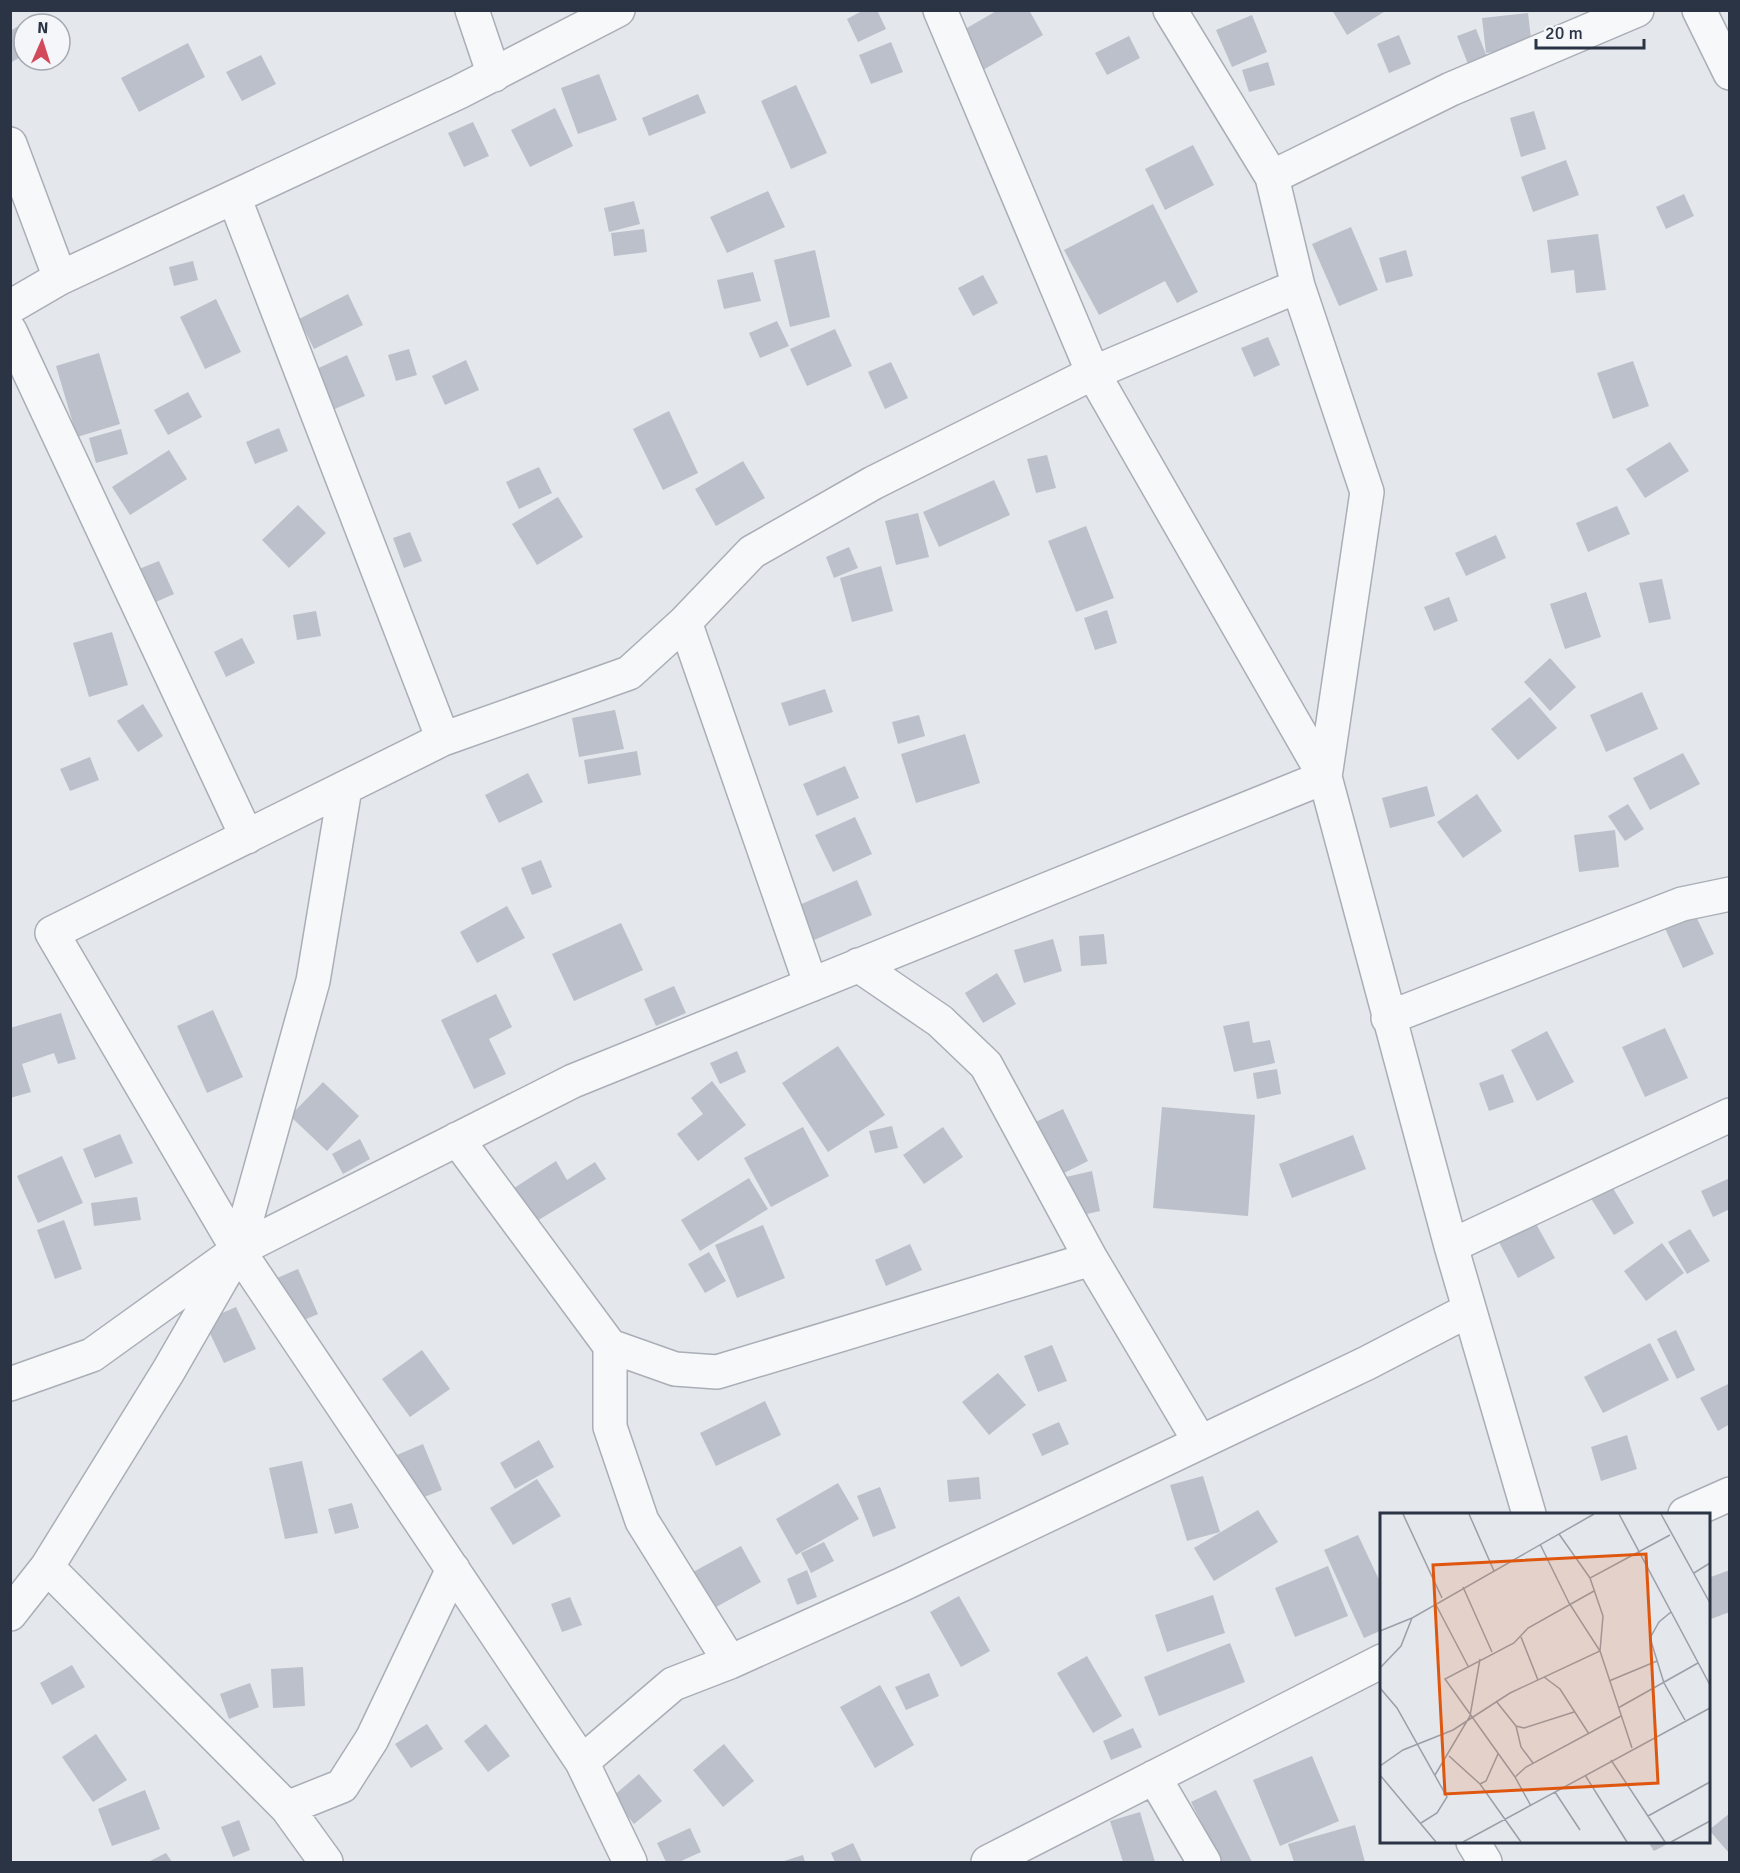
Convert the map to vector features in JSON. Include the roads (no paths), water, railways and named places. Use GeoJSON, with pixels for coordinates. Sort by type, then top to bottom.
{"type":"FeatureCollection","features":[{"type":"Feature","properties":{"kind":"street"},"geometry":{"type":"LineString","coordinates":[[472,10],[494,75]]}},
{"type":"Feature","properties":{"kind":"street"},"geometry":{"type":"LineString","coordinates":[[10,308],[60,278],[494,75],[618,10]]}},
{"type":"Feature","properties":{"kind":"street"},"geometry":{"type":"LineString","coordinates":[[940,10],[1094,373],[1325,777],[1451,1246],[1528,1513]]}},
{"type":"Feature","properties":{"kind":"street"},"geometry":{"type":"LineString","coordinates":[[1170,10],[1272,177],[1298,286],[1367,492],[1325,777]]}},
{"type":"Feature","properties":{"kind":"street"},"geometry":{"type":"LineString","coordinates":[[1272,177],[1451,89],[1637,10]]}},
{"type":"Feature","properties":{"kind":"street"},"geometry":{"type":"LineString","coordinates":[[1699,10],[1730,73]]}},
{"type":"Feature","properties":{"kind":"street"},"geometry":{"type":"LineString","coordinates":[[10,144],[60,278]]}},
{"type":"Feature","properties":{"kind":"street"},"geometry":{"type":"LineString","coordinates":[[234,197],[443,739]]}},
{"type":"Feature","properties":{"kind":"street"},"geometry":{"type":"LineString","coordinates":[[630,1863],[582,1762],[238,1250],[52,933],[443,739],[629,672],[685,622],[752,552],[873,483],[1094,373],[1298,286]]}},
{"type":"Feature","properties":{"kind":"street"},"geometry":{"type":"LineString","coordinates":[[10,331],[247,837]]}},
{"type":"Feature","properties":{"kind":"street"},"geometry":{"type":"LineString","coordinates":[[685,622],[811,984]]}},
{"type":"Feature","properties":{"kind":"street"},"geometry":{"type":"LineString","coordinates":[[10,1384],[92,1355],[238,1250],[573,1081],[1325,777]]}},
{"type":"Feature","properties":{"kind":"street"},"geometry":{"type":"LineString","coordinates":[[10,1614],[47,1567],[169,1370],[238,1250],[313,981],[345,788]]}},
{"type":"Feature","properties":{"kind":"street"},"geometry":{"type":"LineString","coordinates":[[1389,1018],[1682,904],[1730,894]]}},
{"type":"Feature","properties":{"kind":"street"},"geometry":{"type":"LineString","coordinates":[[858,966],[940,1020],[986,1065],[1091,1259],[1200,1442]]}},
{"type":"Feature","properties":{"kind":"street"},"geometry":{"type":"LineString","coordinates":[[1451,1246],[1730,1115]]}},
{"type":"Feature","properties":{"kind":"street"},"geometry":{"type":"LineString","coordinates":[[457,1139],[610,1346],[675,1369],[717,1372],[1091,1259]]}},
{"type":"Feature","properties":{"kind":"street"},"geometry":{"type":"LineString","coordinates":[[582,1762],[674,1684],[730,1662],[903,1584],[1367,1363],[1469,1310]]}},
{"type":"Feature","properties":{"kind":"street"},"geometry":{"type":"LineString","coordinates":[[610,1346],[610,1427],[642,1521],[730,1662]]}},
{"type":"Feature","properties":{"kind":"street"},"geometry":{"type":"LineString","coordinates":[[1689,1513],[1730,1494]]}},
{"type":"Feature","properties":{"kind":"street"},"geometry":{"type":"LineString","coordinates":[[47,1567],[287,1808],[326,1863]]}},
{"type":"Feature","properties":{"kind":"street"},"geometry":{"type":"LineString","coordinates":[[287,1808],[342,1786],[372,1739],[453,1569]]}},
{"type":"Feature","properties":{"kind":"street"},"geometry":{"type":"LineString","coordinates":[[988,1863],[1154,1778],[1378,1672]]}},
{"type":"Feature","properties":{"kind":"street"},"geometry":{"type":"LineString","coordinates":[[1154,1778],[1204,1863]]}},
{"type":"Feature","properties":{"kind":"street"},"geometry":{"type":"LineString","coordinates":[[1474,1843],[1485,1863]]}}]}
